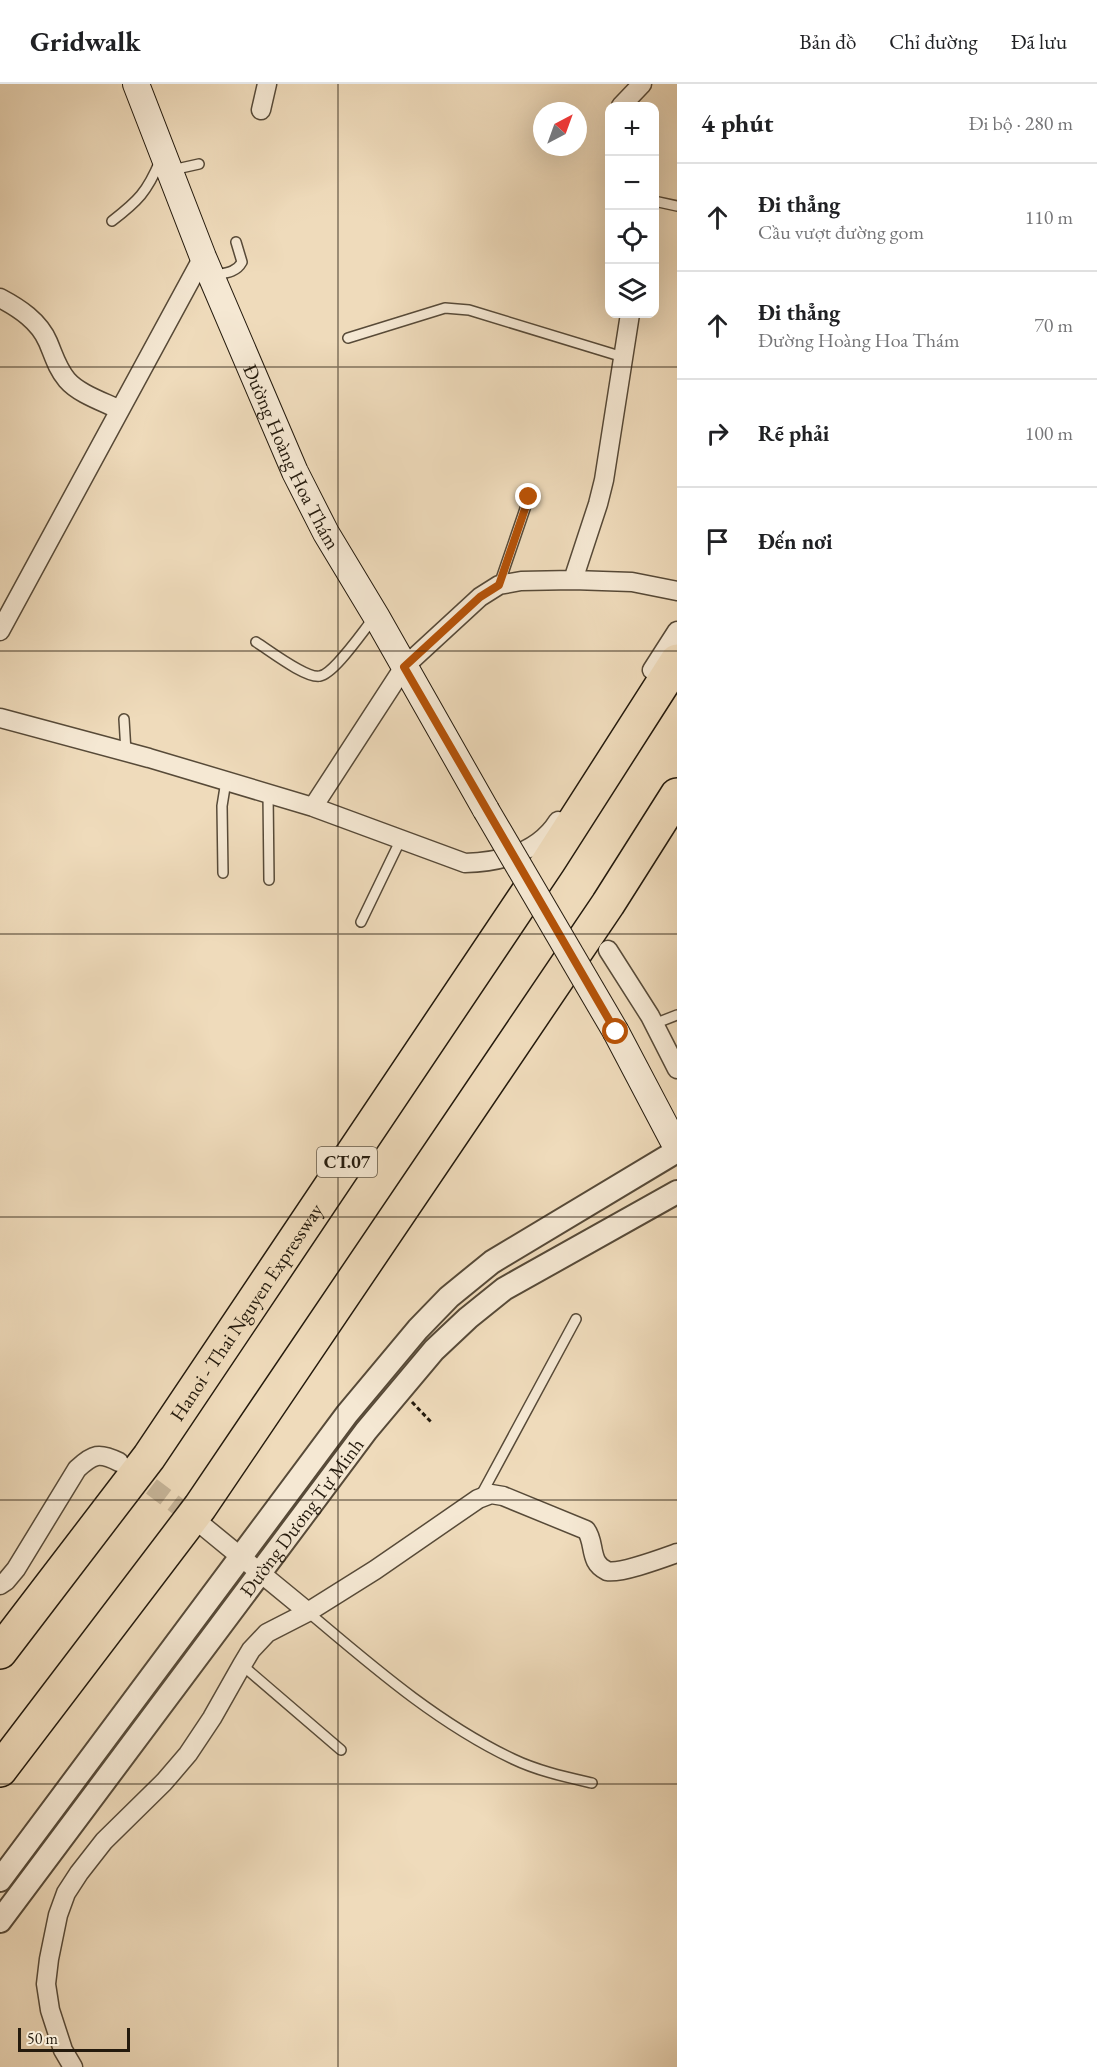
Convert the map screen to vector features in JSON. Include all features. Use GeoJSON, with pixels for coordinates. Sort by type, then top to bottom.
{"type":"FeatureCollection","features":[{"type":"Feature","properties":{"kind":"highway","name":"Hanoi - Thai Nguyen Expressway"},"geometry":{"type":"LineString","coordinates":[[0,1652],[149,1457],[549,861],[677,661]]}},
{"type":"Feature","properties":{"kind":"highway"},"geometry":{"type":"LineString","coordinates":[[0,1770],[200,1507],[601,914],[677,795]]}},
{"type":"Feature","properties":{"kind":"main road","name":"Đường Hoàng Hoa Thám"},"geometry":{"type":"LineString","coordinates":[[136,84],[207,267],[295,472],[326,533],[616,1032],[677,1149]]}},
{"type":"Feature","properties":{"kind":"street"},"geometry":{"type":"LineString","coordinates":[[261,110],[267,84]]}},
{"type":"Feature","properties":{"kind":"street"},"geometry":{"type":"LineString","coordinates":[[625,102],[642,84]]}},
{"type":"Feature","properties":{"kind":"street"},"geometry":{"type":"LineString","coordinates":[[0,631],[120,410],[207,267]]}},
{"type":"Feature","properties":{"kind":"street"},"geometry":{"type":"LineString","coordinates":[[0,298],[18,308],[39,326],[48,341],[52,357],[68,382],[120,410]]}},
{"type":"Feature","properties":{"kind":"street"},"geometry":{"type":"LineString","coordinates":[[573,580],[604,480],[629,318]]}},
{"type":"Feature","properties":{"kind":"street"},"geometry":{"type":"LineString","coordinates":[[313,807],[404,667],[480,597],[499,585],[521,580],[573,580],[632,582],[677,591]]}},
{"type":"Feature","properties":{"kind":"street"},"geometry":{"type":"LineString","coordinates":[[0,718],[313,807],[465,863],[489,862],[510,856],[542,841],[554,828],[677,631]]}},
{"type":"Feature","properties":{"kind":"street"},"geometry":{"type":"LineString","coordinates":[[608,950],[654,1024],[677,1069]]}},
{"type":"Feature","properties":{"kind":"street","name":"Đường Dương Tự Minh"},"geometry":{"type":"LineString","coordinates":[[0,1880],[347,1414],[418,1329],[449,1298],[492,1262],[677,1149]]}},
{"type":"Feature","properties":{"kind":"street","name":"Đường Dương Tự Minh"},"geometry":{"type":"LineString","coordinates":[[0,1921],[366,1431],[434,1350],[504,1289],[677,1192]]}},
{"type":"Feature","properties":{"kind":"street"},"geometry":{"type":"LineString","coordinates":[[0,1586],[16,1569],[77,1469],[96,1455],[106,1456],[119,1462]]}},
{"type":"Feature","properties":{"kind":"street"},"geometry":{"type":"LineString","coordinates":[[73,2067],[63,2050],[50,2010],[46,1984],[48,1959],[58,1915],[66,1893],[104,1841],[164,1782],[188,1754],[212,1718],[251,1650],[267,1633],[308,1612],[375,1570],[478,1499],[491,1494],[503,1496],[586,1530],[590,1536],[597,1562],[601,1568],[608,1571],[632,1567],[677,1553]]}},
{"type":"Feature","properties":{"kind":"street"},"geometry":{"type":"LineString","coordinates":[[197,1521],[308,1612]]}},
{"type":"Feature","properties":{"kind":"lane"},"geometry":{"type":"LineString","coordinates":[[112,221],[134,204],[166,162],[199,165]]}},
{"type":"Feature","properties":{"kind":"lane"},"geometry":{"type":"LineString","coordinates":[[659,202],[677,206]]}},
{"type":"Feature","properties":{"kind":"lane"},"geometry":{"type":"LineString","coordinates":[[207,267],[233,271],[238,268],[242,262],[236,242]]}},
{"type":"Feature","properties":{"kind":"lane"},"geometry":{"type":"LineString","coordinates":[[348,338],[445,309],[469,310],[623,357]]}},
{"type":"Feature","properties":{"kind":"lane"},"geometry":{"type":"LineString","coordinates":[[499,585],[529,497]]}},
{"type":"Feature","properties":{"kind":"lane"},"geometry":{"type":"LineString","coordinates":[[256,642],[307,674],[319,677],[330,672],[376,616]]}},
{"type":"Feature","properties":{"kind":"lane"},"geometry":{"type":"LineString","coordinates":[[124,719],[126,752]]}},
{"type":"Feature","properties":{"kind":"lane"},"geometry":{"type":"LineString","coordinates":[[223,873],[222,806],[226,781]]}},
{"type":"Feature","properties":{"kind":"lane"},"geometry":{"type":"LineString","coordinates":[[268,793],[269,880]]}},
{"type":"Feature","properties":{"kind":"lane"},"geometry":{"type":"LineString","coordinates":[[361,922],[401,839]]}},
{"type":"Feature","properties":{"kind":"lane"},"geometry":{"type":"LineString","coordinates":[[654,1024],[677,1015]]}},
{"type":"Feature","properties":{"kind":"lane"},"geometry":{"type":"LineString","coordinates":[[478,1499],[576,1319]]}},
{"type":"Feature","properties":{"kind":"lane"},"geometry":{"type":"LineString","coordinates":[[308,1612],[389,1680],[476,1738],[514,1760],[550,1773],[592,1783]]}},
{"type":"Feature","properties":{"kind":"lane"},"geometry":{"type":"LineString","coordinates":[[242,1665],[341,1750]]}},
{"type":"Feature","properties":{"kind":"path"},"geometry":{"type":"LineString","coordinates":[[401,1390],[431,1422]]}},
{"type":"Feature","properties":{"kind":"tunnel"},"geometry":{"type":"LineString","coordinates":[[130,1470],[197,1521]]}},
{"type":"Feature","properties":{"kind":"route"},"geometry":{"type":"LineString","coordinates":[[529,497],[499,585],[480,597],[404,667],[616,1032]]}}]}
